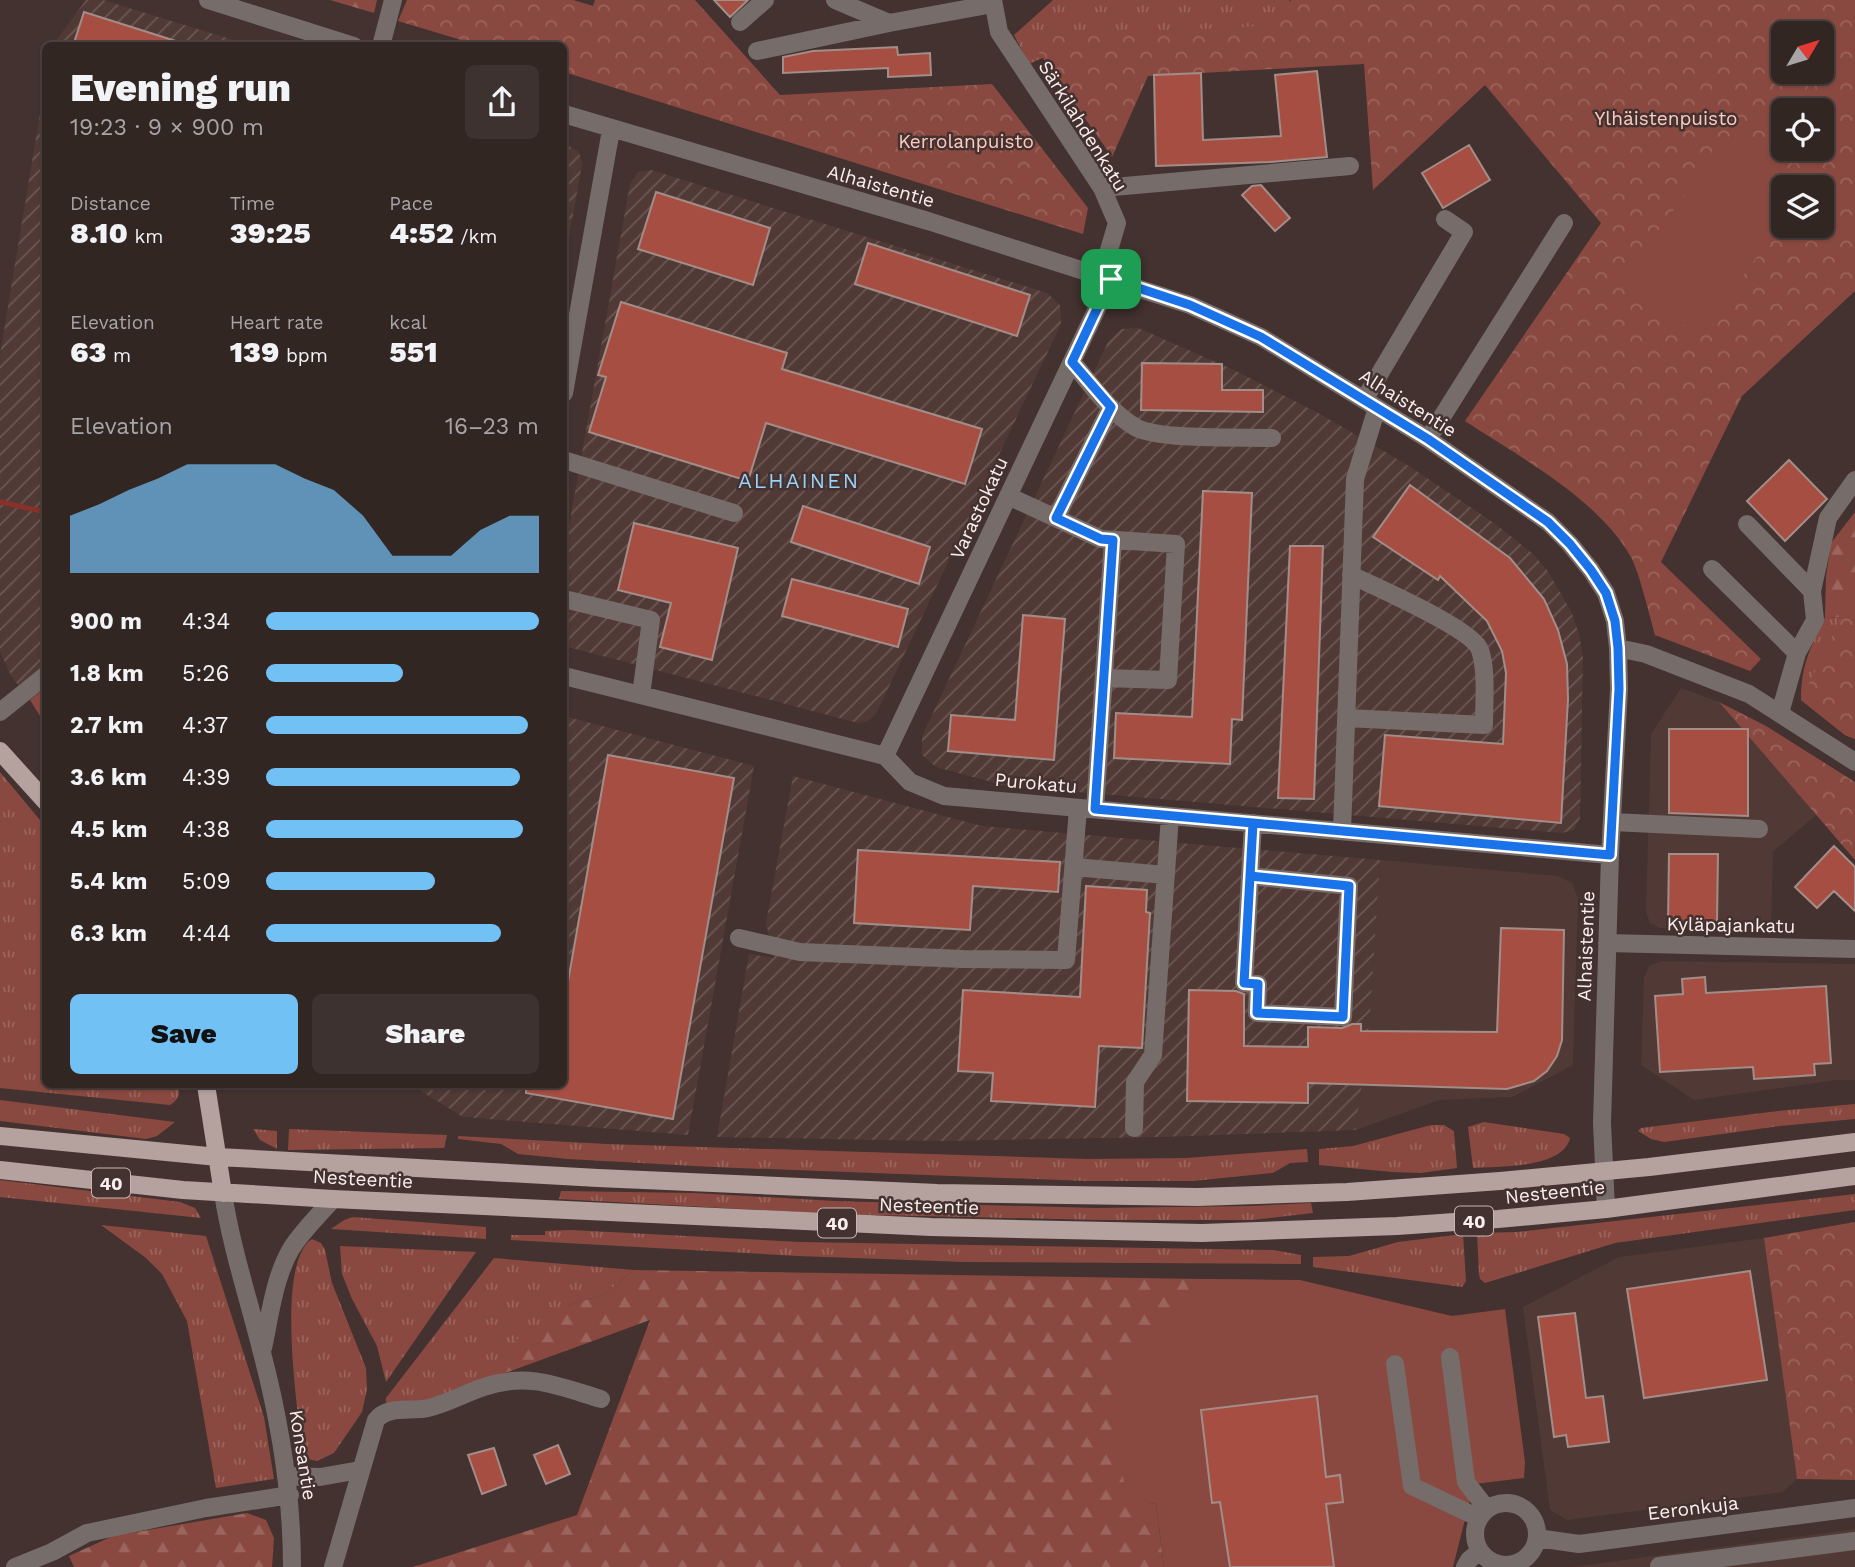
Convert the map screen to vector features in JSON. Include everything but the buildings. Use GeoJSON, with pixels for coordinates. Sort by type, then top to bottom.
{"type":"FeatureCollection","features":[{"type":"Feature","properties":{"kind":"main road"},"geometry":{"type":"LineString","coordinates":[[0,751],[42,798]]}},
{"type":"Feature","properties":{"kind":"main road"},"geometry":{"type":"LineString","coordinates":[[206,1088],[223,1192]]}},
{"type":"Feature","properties":{"kind":"main road","name":"Nesteentie"},"geometry":{"type":"LineString","coordinates":[[0,1136],[218,1157],[612,1178],[937,1193],[1198,1197],[1347,1192],[1603,1171],[1855,1142]]}},
{"type":"Feature","properties":{"kind":"main road","name":"Nesteentie"},"geometry":{"type":"LineString","coordinates":[[0,1170],[223,1192],[332,1199],[931,1227],[1202,1233],[1398,1226],[1606,1209],[1855,1176]]}},
{"type":"Feature","properties":{"kind":"street"},"geometry":{"type":"LineString","coordinates":[[208,0],[341,42]]}},
{"type":"Feature","properties":{"kind":"street"},"geometry":{"type":"LineString","coordinates":[[382,42],[393,0]]}},
{"type":"Feature","properties":{"kind":"street"},"geometry":{"type":"LineString","coordinates":[[740,22],[765,0]]}},
{"type":"Feature","properties":{"kind":"street"},"geometry":{"type":"LineString","coordinates":[[835,0],[888,23]]}},
{"type":"Feature","properties":{"kind":"street"},"geometry":{"type":"LineString","coordinates":[[757,51],[993,2]]}},
{"type":"Feature","properties":{"kind":"street","name":"Särkilahdenkatu"},"geometry":{"type":"LineString","coordinates":[[993,2],[999,32],[1102,188],[1116,223],[1109,250],[1111,279]]}},
{"type":"Feature","properties":{"kind":"street","name":"Alhaistentie"},"geometry":{"type":"LineString","coordinates":[[567,115],[928,221],[1190,305],[1261,337],[1428,439],[1548,522],[1570,544],[1606,593],[1615,621],[1618,648],[1619,689],[1610,855],[1602,1123],[1606,1209]]}},
{"type":"Feature","properties":{"kind":"street"},"geometry":{"type":"LineString","coordinates":[[567,376],[611,130]]}},
{"type":"Feature","properties":{"kind":"street"},"geometry":{"type":"LineString","coordinates":[[1102,188],[1350,166]]}},
{"type":"Feature","properties":{"kind":"street"},"geometry":{"type":"LineString","coordinates":[[1342,831],[1355,479],[1371,404],[1464,232],[1445,219]]}},
{"type":"Feature","properties":{"kind":"street"},"geometry":{"type":"LineString","coordinates":[[1428,439],[1564,223]]}},
{"type":"Feature","properties":{"kind":"street","name":"Varastokatu"},"geometry":{"type":"LineString","coordinates":[[885,755],[1111,279]]}},
{"type":"Feature","properties":{"kind":"street"},"geometry":{"type":"LineString","coordinates":[[1072,362],[1111,407],[1139,429],[1165,434],[1272,438]]}},
{"type":"Feature","properties":{"kind":"street"},"geometry":{"type":"LineString","coordinates":[[1056,518],[1111,407]]}},
{"type":"Feature","properties":{"kind":"street"},"geometry":{"type":"LineString","coordinates":[[567,461],[734,513]]}},
{"type":"Feature","properties":{"kind":"street"},"geometry":{"type":"LineString","coordinates":[[1780,713],[1797,653],[1815,620],[1812,591],[1828,518],[1855,480]]}},
{"type":"Feature","properties":{"kind":"street"},"geometry":{"type":"LineString","coordinates":[[1009,496],[1101,539],[1176,544],[1168,680],[1104,678]]}},
{"type":"Feature","properties":{"kind":"street"},"geometry":{"type":"LineString","coordinates":[[1746,524],[1812,591]]}},
{"type":"Feature","properties":{"kind":"street"},"geometry":{"type":"LineString","coordinates":[[739,937],[800,952],[1066,960],[1074,867],[1087,809],[1104,678],[1113,540]]}},
{"type":"Feature","properties":{"kind":"street"},"geometry":{"type":"LineString","coordinates":[[1712,569],[1797,653]]}},
{"type":"Feature","properties":{"kind":"street"},"geometry":{"type":"LineString","coordinates":[[1347,718],[1484,725],[1484,677],[1480,648],[1464,632],[1352,575]]}},
{"type":"Feature","properties":{"kind":"street"},"geometry":{"type":"LineString","coordinates":[[567,601],[651,620],[641,695]]}},
{"type":"Feature","properties":{"kind":"street"},"geometry":{"type":"LineString","coordinates":[[1618,648],[1646,654],[1749,694],[1855,761]]}},
{"type":"Feature","properties":{"kind":"street"},"geometry":{"type":"LineString","coordinates":[[567,677],[885,755]]}},
{"type":"Feature","properties":{"kind":"street"},"geometry":{"type":"LineString","coordinates":[[0,712],[42,678]]}},
{"type":"Feature","properties":{"kind":"street","name":"Purokatu"},"geometry":{"type":"LineString","coordinates":[[885,755],[910,782],[944,796],[1610,855]]}},
{"type":"Feature","properties":{"kind":"street"},"geometry":{"type":"LineString","coordinates":[[1134,1128],[1135,1082],[1153,1055],[1170,816]]}},
{"type":"Feature","properties":{"kind":"street"},"geometry":{"type":"LineString","coordinates":[[1612,822],[1759,829]]}},
{"type":"Feature","properties":{"kind":"street"},"geometry":{"type":"LineString","coordinates":[[1250,876],[1349,886],[1343,1017],[1257,1013],[1258,984],[1244,983],[1250,876],[1253,823]]}},
{"type":"Feature","properties":{"kind":"street"},"geometry":{"type":"LineString","coordinates":[[1074,867],[1166,875]]}},
{"type":"Feature","properties":{"kind":"street","name":"Kyläpajankatu"},"geometry":{"type":"LineString","coordinates":[[1607,943],[1855,949]]}},
{"type":"Feature","properties":{"kind":"street","name":"Konsantie"},"geometry":{"type":"LineString","coordinates":[[223,1192],[231,1242],[262,1352],[288,1476],[292,1567]]}},
{"type":"Feature","properties":{"kind":"street","name":"Konsantie"},"geometry":{"type":"LineString","coordinates":[[262,1352],[284,1263],[291,1249],[332,1199]]}},
{"type":"Feature","properties":{"kind":"street"},"geometry":{"type":"LineString","coordinates":[[1450,1357],[1466,1482],[1483,1514]]}},
{"type":"Feature","properties":{"kind":"street"},"geometry":{"type":"LineString","coordinates":[[1395,1364],[1412,1486],[1483,1514]]}},
{"type":"Feature","properties":{"kind":"street"},"geometry":{"type":"LineString","coordinates":[[332,1567],[376,1420],[387,1412],[426,1409],[508,1380],[530,1379],[601,1399]]}},
{"type":"Feature","properties":{"kind":"street"},"geometry":{"type":"LineString","coordinates":[[288,1476],[320,1477],[360,1470]]}},
{"type":"Feature","properties":{"kind":"street"},"geometry":{"type":"LineString","coordinates":[[15,1567],[52,1552],[87,1533],[206,1508],[290,1495]]}},
{"type":"Feature","properties":{"kind":"street"},"geometry":{"type":"LineString","coordinates":[[1502,1503],[1518,1505],[1533,1518],[1537,1538],[1529,1555],[1511,1566],[1492,1561],[1480,1551],[1475,1535],[1483,1514],[1502,1503]]}},
{"type":"Feature","properties":{"kind":"street","name":"Eeronkuja"},"geometry":{"type":"LineString","coordinates":[[1537,1538],[1579,1544],[1855,1507]]}},
{"type":"Feature","properties":{"kind":"street"},"geometry":{"type":"LineString","coordinates":[[1655,1534],[1659,1566],[1855,1541]]}},
{"type":"Feature","properties":{"kind":"street"},"geometry":{"type":"LineString","coordinates":[[1465,1567],[1480,1551]]}},
{"type":"Feature","properties":{"kind":"shaded area"},"geometry":{"type":"Polygon","coordinates":[[[86,0],[103,0],[240,42],[55,42],[86,0]]]}},
{"type":"Feature","properties":{"kind":"shaded area"},"geometry":{"type":"Polygon","coordinates":[[[42,101],[42,690],[30,700],[11,676],[0,651],[0,355],[42,101]]]}},
{"type":"Feature","properties":{"kind":"shaded area"},"geometry":{"type":"Polygon","coordinates":[[[567,145],[579,152],[582,164],[567,248],[567,145]]]}},
{"type":"Feature","properties":{"kind":"shaded area"},"geometry":{"type":"Polygon","coordinates":[[[651,170],[1047,293],[1060,305],[1061,324],[876,714],[868,721],[858,723],[567,646],[567,537],[630,184],[638,172],[651,170]]]}},
{"type":"Feature","properties":{"kind":"shaded area"},"geometry":{"type":"Polygon","coordinates":[[[1138,328],[1232,369],[1322,415],[1409,466],[1494,523],[1532,553],[1547,570],[1571,611],[1583,658],[1580,818],[1574,830],[1562,833],[1006,786],[936,767],[922,755],[922,736],[1108,342],[1121,329],[1138,328]]]}},
{"type":"Feature","properties":{"kind":"shaded area"},"geometry":{"type":"Polygon","coordinates":[[[1681,688],[1719,702],[1816,815],[1773,852],[1771,930],[1660,928],[1650,923],[1646,912],[1651,734],[1681,688]]]}},
{"type":"Feature","properties":{"kind":"shaded area"},"geometry":{"type":"Polygon","coordinates":[[[567,717],[754,766],[688,1135],[463,1117],[416,1088],[567,1088],[567,717]]]}},
{"type":"Feature","properties":{"kind":"shaded area"},"geometry":{"type":"Polygon","coordinates":[[[793,776],[982,826],[1380,860],[1370,1016],[1356,1130],[939,1141],[717,1137],[749,954],[774,958],[766,923],[793,776]]]}},
{"type":"Feature","properties":{"kind":"shaded area"},"geometry":{"type":"Polygon","coordinates":[[[1380,860],[1558,876],[1572,883],[1578,898],[1573,1065],[1512,1097],[1439,1100],[1356,1130],[1370,1016],[1380,860]]]}},
{"type":"Feature","properties":{"kind":"shaded area"},"geometry":{"type":"Polygon","coordinates":[[[1661,961],[1855,964],[1855,1080],[1837,1080],[1694,1100],[1641,1065],[1644,978],[1649,966],[1661,961]]]}},
{"type":"Feature","properties":{"kind":"shaded area"},"geometry":{"type":"Polygon","coordinates":[[[1764,1238],[1797,1479],[1783,1492],[1567,1520],[1550,1510],[1523,1307],[1619,1257],[1764,1238]]]}},
{"type":"Feature","properties":{"kind":"shaded area"},"geometry":{"type":"Polygon","coordinates":[[[1855,1529],[1855,1567],[1572,1567],[1855,1529]]]}},
{"type":"Feature","properties":{"kind":"green space"},"geometry":{"type":"Polygon","coordinates":[[[330,0],[377,0],[374,13],[330,0]]]}},
{"type":"Feature","properties":{"kind":"green space","name":"Kerrolanpuisto"},"geometry":{"type":"Polygon","coordinates":[[[407,0],[573,0],[593,6],[595,0],[695,0],[780,95],[992,84],[1088,208],[1083,234],[567,73],[567,42],[468,42],[398,21],[407,0]]]}},
{"type":"Feature","properties":{"kind":"green space"},"geometry":{"type":"Polygon","coordinates":[[[1053,0],[1289,0],[1297,8],[1263,47],[1042,58],[1029,64],[1014,35],[1053,0]]]}},
{"type":"Feature","properties":{"kind":"green space","name":"Ylhäistenpuisto"},"geometry":{"type":"Polygon","coordinates":[[[1291,0],[1855,0],[1855,291],[1742,396],[1661,562],[1761,659],[1750,671],[1655,635],[1631,557],[1599,516],[1556,481],[1465,421],[1601,223],[1485,85],[1373,190],[1364,64],[1148,76],[1112,157],[1028,37],[1280,25],[1291,0]]]}},
{"type":"Feature","properties":{"kind":"green space"},"geometry":{"type":"Polygon","coordinates":[[[1730,135],[1783,175],[1771,175],[1771,238],[1698,336],[1622,279],[1730,135]]]}},
{"type":"Feature","properties":{"kind":"green space"},"geometry":{"type":"Polygon","coordinates":[[[1855,512],[1855,618],[1825,617],[1826,577],[1831,543],[1855,512]]]}},
{"type":"Feature","properties":{"kind":"green space"},"geometry":{"type":"Polygon","coordinates":[[[1855,590],[1855,739],[1845,735],[1801,700],[1855,590]]]}},
{"type":"Feature","properties":{"kind":"green space"},"geometry":{"type":"Polygon","coordinates":[[[1825,617],[1855,618],[1855,739],[1845,735],[1801,700],[1805,667],[1825,617]]]}},
{"type":"Feature","properties":{"kind":"green space"},"geometry":{"type":"Polygon","coordinates":[[[42,690],[42,719],[30,700],[42,690]]]}},
{"type":"Feature","properties":{"kind":"green space"},"geometry":{"type":"Polygon","coordinates":[[[1719,702],[1766,726],[1855,782],[1855,860],[1719,702]]]}},
{"type":"Feature","properties":{"kind":"green space"},"geometry":{"type":"Polygon","coordinates":[[[0,772],[42,822],[42,1088],[178,1088],[179,1092],[170,1105],[0,1088],[0,772]]]}},
{"type":"Feature","properties":{"kind":"green space"},"geometry":{"type":"Polygon","coordinates":[[[0,1100],[175,1122],[157,1136],[146,1139],[0,1121],[0,1100]]]}},
{"type":"Feature","properties":{"kind":"green space"},"geometry":{"type":"Polygon","coordinates":[[[1855,1104],[1855,1119],[1664,1142],[1651,1139],[1638,1131],[1641,1128],[1855,1104]]]}},
{"type":"Feature","properties":{"kind":"green space"},"geometry":{"type":"Polygon","coordinates":[[[1484,1122],[1564,1134],[1570,1138],[1565,1148],[1543,1161],[1473,1168],[1468,1127],[1484,1122]]]}},
{"type":"Feature","properties":{"kind":"green space"},"geometry":{"type":"Polygon","coordinates":[[[1431,1125],[1444,1125],[1454,1131],[1457,1168],[1421,1173],[1319,1165],[1319,1149],[1353,1146],[1431,1125]]]}},
{"type":"Feature","properties":{"kind":"green space"},"geometry":{"type":"Polygon","coordinates":[[[253,1129],[277,1131],[277,1149],[260,1140],[253,1129]]]}},
{"type":"Feature","properties":{"kind":"green space"},"geometry":{"type":"Polygon","coordinates":[[[289,1129],[447,1135],[444,1148],[288,1150],[289,1129]]]}},
{"type":"Feature","properties":{"kind":"green space"},"geometry":{"type":"Polygon","coordinates":[[[458,1136],[607,1144],[1088,1159],[1186,1158],[1307,1149],[1308,1162],[1290,1163],[1273,1173],[1193,1181],[1086,1181],[568,1159],[518,1154],[501,1144],[458,1139],[458,1136]]]}},
{"type":"Feature","properties":{"kind":"green space"},"geometry":{"type":"Polygon","coordinates":[[[0,1180],[180,1202],[195,1208],[201,1218],[0,1197],[0,1180]]]}},
{"type":"Feature","properties":{"kind":"green space"},"geometry":{"type":"Polygon","coordinates":[[[561,1191],[695,1193],[835,1201],[1096,1208],[1311,1203],[1313,1213],[1253,1220],[1099,1220],[835,1214],[559,1199],[561,1191]]]}},
{"type":"Feature","properties":{"kind":"green space"},"geometry":{"type":"Polygon","coordinates":[[[1855,1194],[1855,1210],[1615,1243],[1485,1283],[1480,1279],[1477,1233],[1517,1232],[1855,1194]]]}},
{"type":"Feature","properties":{"kind":"green space"},"geometry":{"type":"Polygon","coordinates":[[[353,1217],[486,1227],[486,1239],[331,1229],[353,1217]]]}},
{"type":"Feature","properties":{"kind":"green space"},"geometry":{"type":"Polygon","coordinates":[[[1855,1222],[1855,1480],[1797,1479],[1764,1238],[1855,1222]]]}},
{"type":"Feature","properties":{"kind":"green space"},"geometry":{"type":"Polygon","coordinates":[[[101,1225],[206,1236],[264,1417],[274,1479],[216,1488],[187,1321],[162,1274],[146,1258],[101,1225]]]}},
{"type":"Feature","properties":{"kind":"green space"},"geometry":{"type":"Polygon","coordinates":[[[571,1230],[800,1242],[1274,1250],[1301,1255],[1301,1264],[965,1262],[511,1240],[511,1235],[545,1235],[545,1231],[571,1230]]]}},
{"type":"Feature","properties":{"kind":"green space"},"geometry":{"type":"Polygon","coordinates":[[[1463,1234],[1466,1281],[1462,1287],[1313,1267],[1313,1257],[1349,1256],[1398,1242],[1463,1234]]]}},
{"type":"Feature","properties":{"kind":"green space"},"geometry":{"type":"Polygon","coordinates":[[[312,1239],[321,1243],[325,1250],[332,1283],[366,1368],[367,1389],[362,1412],[334,1453],[317,1461],[303,1458],[294,1377],[291,1308],[294,1278],[301,1254],[312,1239]]]}},
{"type":"Feature","properties":{"kind":"green space"},"geometry":{"type":"Polygon","coordinates":[[[340,1246],[476,1252],[386,1382],[377,1346],[342,1274],[340,1246]]]}},
{"type":"Feature","properties":{"kind":"green space"},"geometry":{"type":"Polygon","coordinates":[[[494,1258],[634,1270],[605,1294],[569,1305],[486,1380],[385,1417],[386,1398],[494,1258]]]}},
{"type":"Feature","properties":{"kind":"green space"},"geometry":{"type":"Polygon","coordinates":[[[634,1270],[1271,1280],[1128,1506],[1156,1503],[1164,1567],[413,1567],[577,1515],[650,1320],[486,1380],[502,1349],[569,1305],[605,1294],[634,1270]]]}},
{"type":"Feature","properties":{"kind":"green space"},"geometry":{"type":"Polygon","coordinates":[[[1201,1279],[1300,1280],[1452,1316],[1505,1309],[1525,1462],[1524,1478],[1474,1484],[1453,1567],[1164,1567],[1156,1503],[1127,1507],[1110,1376],[1201,1279]]]}},
{"type":"Feature","properties":{"kind":"green space"},"geometry":{"type":"Polygon","coordinates":[[[247,1513],[266,1520],[274,1538],[272,1567],[74,1567],[69,1556],[113,1536],[247,1513]]]}},
{"type":"Feature","properties":{"kind":"waterway"},"geometry":{"type":"LineString","coordinates":[[0,502],[42,511]]}},
{"type":"Feature","properties":{"kind":"district","name":"ALHAINEN"},"geometry":{"type":"Point","coordinates":[799,480]}},
{"type":"Feature","properties":{"kind":"route"},"geometry":{"type":"LineString","coordinates":[[1111,279],[1072,362],[1111,407],[1056,518],[1101,539],[1113,540],[1095,809],[1253,823],[1244,983],[1258,984],[1257,1013],[1343,1017],[1349,886],[1250,876],[1253,823],[1610,855],[1619,689],[1615,621],[1606,593],[1591,570],[1548,522],[1428,439],[1261,337],[1190,305],[1111,279]]}}]}
